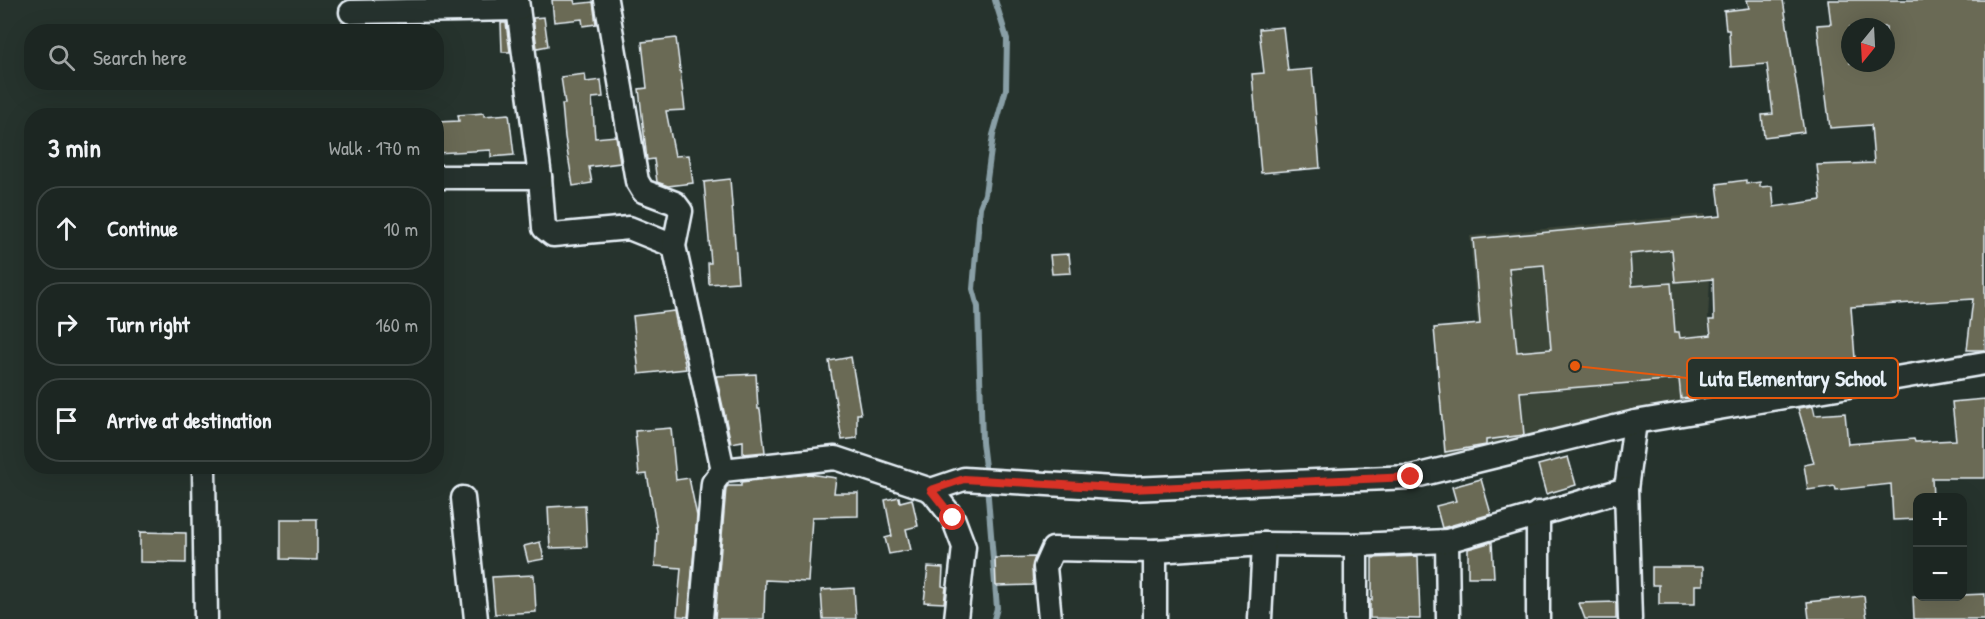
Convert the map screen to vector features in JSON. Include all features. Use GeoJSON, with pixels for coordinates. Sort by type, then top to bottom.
{"type":"FeatureCollection","features":[{"type":"Feature","properties":{"kind":"street"},"geometry":{"type":"LineString","coordinates":[[606,0],[637,181],[643,191],[675,203],[681,211],[674,246],[723,470]]}},
{"type":"Feature","properties":{"kind":"street"},"geometry":{"type":"LineString","coordinates":[[351,12],[518,5],[540,177],[544,228],[553,234],[629,228],[674,246]]}},
{"type":"Feature","properties":{"kind":"street"},"geometry":{"type":"LineString","coordinates":[[444,177],[540,177]]}},
{"type":"Feature","properties":{"kind":"street"},"geometry":{"type":"LineString","coordinates":[[931,490],[964,479],[1131,489],[1411,477],[1635,422],[1985,363]]}},
{"type":"Feature","properties":{"kind":"street"},"geometry":{"type":"LineString","coordinates":[[1630,619],[1629,524],[1626,489],[1635,422]]}},
{"type":"Feature","properties":{"kind":"street"},"geometry":{"type":"LineString","coordinates":[[701,619],[713,483],[723,470],[835,458],[931,490],[953,518],[964,547],[956,619]]}},
{"type":"Feature","properties":{"kind":"street"},"geometry":{"type":"LineString","coordinates":[[204,474],[206,619]]}},
{"type":"Feature","properties":{"kind":"street"},"geometry":{"type":"LineString","coordinates":[[1050,619],[1045,567],[1053,549],[1155,551],[1264,544],[1356,545],[1447,541],[1626,489]]}},
{"type":"Feature","properties":{"kind":"street"},"geometry":{"type":"LineString","coordinates":[[464,498],[476,619]]}},
{"type":"Feature","properties":{"kind":"street"},"geometry":{"type":"LineString","coordinates":[[1538,513],[1539,619]]}},
{"type":"Feature","properties":{"kind":"street"},"geometry":{"type":"LineString","coordinates":[[1447,541],[1448,619]]}},
{"type":"Feature","properties":{"kind":"street"},"geometry":{"type":"LineString","coordinates":[[1260,619],[1264,544]]}},
{"type":"Feature","properties":{"kind":"street"},"geometry":{"type":"LineString","coordinates":[[1356,545],[1356,619]]}},
{"type":"Feature","properties":{"kind":"street"},"geometry":{"type":"LineString","coordinates":[[1155,551],[1155,619]]}},
{"type":"Feature","properties":{"kind":"shaded area"},"geometry":{"type":"Polygon","coordinates":[[[1705,214],[1710,279],[1708,320],[1715,399],[1444,459],[1435,334],[1478,331],[1470,236],[1705,214]]]}},
{"type":"Feature","properties":{"kind":"building"},"geometry":{"type":"Polygon","coordinates":[[[552,0],[574,0],[575,4],[593,2],[596,24],[583,26],[582,19],[554,22],[552,0]]]}},
{"type":"Feature","properties":{"kind":"building"},"geometry":{"type":"Polygon","coordinates":[[[1747,0],[1783,0],[1804,132],[1764,137],[1762,115],[1773,114],[1767,64],[1731,67],[1729,30],[1726,30],[1724,11],[1749,8],[1747,0]]]}},
{"type":"Feature","properties":{"kind":"building"},"geometry":{"type":"Polygon","coordinates":[[[1828,0],[1985,0],[1985,350],[1967,350],[1973,299],[1851,307],[1856,371],[1787,383],[1787,380],[1713,389],[1714,395],[1681,399],[1679,379],[1520,392],[1524,435],[1486,440],[1486,445],[1445,452],[1434,328],[1480,324],[1473,239],[1721,216],[1717,184],[1746,180],[1746,184],[1760,182],[1760,187],[1772,186],[1774,207],[1821,200],[1817,165],[1874,163],[1871,125],[1830,128],[1817,25],[1831,24],[1828,0]],[[1672,250],[1630,254],[1632,286],[1671,283],[1675,332],[1679,332],[1680,338],[1711,335],[1709,320],[1714,320],[1713,279],[1675,282],[1672,250]],[[1544,265],[1509,268],[1517,352],[1551,349],[1544,265]]]}},
{"type":"Feature","properties":{"kind":"building"},"geometry":{"type":"Polygon","coordinates":[[[544,17],[548,46],[537,48],[533,18],[544,17]]]}},
{"type":"Feature","properties":{"kind":"building"},"geometry":{"type":"Polygon","coordinates":[[[501,23],[506,23],[510,52],[502,52],[501,23]]]}},
{"type":"Feature","properties":{"kind":"building"},"geometry":{"type":"Polygon","coordinates":[[[1283,27],[1288,71],[1312,69],[1320,168],[1261,173],[1252,74],[1264,73],[1259,29],[1283,27]]]}},
{"type":"Feature","properties":{"kind":"building"},"geometry":{"type":"Polygon","coordinates":[[[676,38],[685,110],[666,111],[675,156],[689,155],[693,183],[668,186],[657,182],[654,159],[647,160],[639,89],[647,88],[642,42],[676,38]]]}},
{"type":"Feature","properties":{"kind":"building"},"geometry":{"type":"Polygon","coordinates":[[[585,74],[586,82],[601,80],[603,97],[592,98],[595,138],[616,136],[620,163],[589,167],[592,183],[573,186],[565,137],[562,104],[565,104],[561,77],[585,74]]]}},
{"type":"Feature","properties":{"kind":"building"},"geometry":{"type":"Polygon","coordinates":[[[509,114],[514,155],[491,157],[491,150],[444,153],[444,122],[459,121],[458,115],[509,114]]]}},
{"type":"Feature","properties":{"kind":"building"},"geometry":{"type":"Polygon","coordinates":[[[730,179],[738,282],[709,284],[708,263],[711,263],[704,182],[730,179]]]}},
{"type":"Feature","properties":{"kind":"building"},"geometry":{"type":"Polygon","coordinates":[[[1069,254],[1071,273],[1052,274],[1050,255],[1069,254]]]}},
{"type":"Feature","properties":{"kind":"building"},"geometry":{"type":"Polygon","coordinates":[[[674,311],[686,369],[639,374],[633,316],[674,311]]]}},
{"type":"Feature","properties":{"kind":"building"},"geometry":{"type":"Polygon","coordinates":[[[851,357],[861,414],[857,414],[857,438],[842,440],[829,361],[851,357]]]}},
{"type":"Feature","properties":{"kind":"building"},"geometry":{"type":"Polygon","coordinates":[[[756,374],[758,409],[760,409],[765,452],[743,454],[743,441],[731,443],[716,376],[756,374]]]}},
{"type":"Feature","properties":{"kind":"building"},"geometry":{"type":"Polygon","coordinates":[[[1985,399],[1985,478],[1932,478],[1933,493],[1913,493],[1913,519],[1893,520],[1891,484],[1836,490],[1835,486],[1808,490],[1804,465],[1814,463],[1798,408],[1813,406],[1815,415],[1845,413],[1848,444],[1914,439],[1915,442],[1956,440],[1952,402],[1985,399]]]}},
{"type":"Feature","properties":{"kind":"building"},"geometry":{"type":"Polygon","coordinates":[[[671,428],[676,480],[689,478],[697,516],[688,617],[677,616],[681,568],[655,566],[657,531],[647,474],[639,475],[635,431],[671,428]]]}},
{"type":"Feature","properties":{"kind":"building"},"geometry":{"type":"Polygon","coordinates":[[[1568,457],[1576,485],[1546,494],[1538,465],[1568,457]]]}},
{"type":"Feature","properties":{"kind":"building"},"geometry":{"type":"Polygon","coordinates":[[[809,474],[836,478],[834,493],[858,493],[858,516],[812,517],[808,582],[765,580],[764,619],[715,619],[726,488],[741,486],[741,482],[809,474]]]}},
{"type":"Feature","properties":{"kind":"building"},"geometry":{"type":"Polygon","coordinates":[[[1481,479],[1491,514],[1442,528],[1436,506],[1456,501],[1452,487],[1481,479]]]}},
{"type":"Feature","properties":{"kind":"building"},"geometry":{"type":"Polygon","coordinates":[[[899,497],[900,502],[912,499],[918,526],[906,529],[911,550],[889,554],[885,538],[892,536],[885,500],[899,497]]]}},
{"type":"Feature","properties":{"kind":"building"},"geometry":{"type":"Polygon","coordinates":[[[585,505],[587,547],[550,548],[548,507],[585,505]]]}},
{"type":"Feature","properties":{"kind":"building"},"geometry":{"type":"Polygon","coordinates":[[[281,519],[317,519],[317,560],[281,559],[281,519]]]}},
{"type":"Feature","properties":{"kind":"building"},"geometry":{"type":"Polygon","coordinates":[[[140,532],[186,533],[186,563],[140,562],[140,532]]]}},
{"type":"Feature","properties":{"kind":"building"},"geometry":{"type":"Polygon","coordinates":[[[540,542],[544,559],[528,562],[524,546],[540,542]]]}},
{"type":"Feature","properties":{"kind":"building"},"geometry":{"type":"Polygon","coordinates":[[[1492,542],[1494,577],[1468,577],[1468,549],[1492,542]]]}},
{"type":"Feature","properties":{"kind":"building"},"geometry":{"type":"Polygon","coordinates":[[[1418,556],[1420,619],[1370,618],[1372,558],[1418,556]]]}},
{"type":"Feature","properties":{"kind":"building"},"geometry":{"type":"Polygon","coordinates":[[[1035,557],[1032,568],[1033,585],[996,586],[995,558],[1035,557]]]}},
{"type":"Feature","properties":{"kind":"building"},"geometry":{"type":"Polygon","coordinates":[[[928,567],[943,568],[942,586],[946,587],[944,603],[924,602],[928,567]]]}},
{"type":"Feature","properties":{"kind":"building"},"geometry":{"type":"Polygon","coordinates":[[[1652,567],[1703,567],[1703,585],[1695,585],[1695,604],[1659,604],[1659,585],[1652,585],[1652,567]]]}},
{"type":"Feature","properties":{"kind":"building"},"geometry":{"type":"Polygon","coordinates":[[[534,575],[536,612],[495,614],[492,577],[534,575]]]}},
{"type":"Feature","properties":{"kind":"building"},"geometry":{"type":"Polygon","coordinates":[[[854,588],[856,619],[823,619],[821,590],[854,588]]]}},
{"type":"Feature","properties":{"kind":"building"},"geometry":{"type":"Polygon","coordinates":[[[1985,594],[1985,619],[1914,619],[1913,601],[1967,601],[1967,595],[1985,594]]]}},
{"type":"Feature","properties":{"kind":"building"},"geometry":{"type":"Polygon","coordinates":[[[1864,596],[1867,619],[1809,619],[1807,602],[1864,596]]]}},
{"type":"Feature","properties":{"kind":"building"},"geometry":{"type":"Polygon","coordinates":[[[1616,602],[1616,619],[1585,619],[1579,603],[1616,602]]]}},
{"type":"Feature","properties":{"kind":"waterway"},"geometry":{"type":"LineString","coordinates":[[986,475],[982,442],[978,307],[973,289],[980,207],[985,194],[993,135],[1006,89],[1007,39],[995,0]]}},
{"type":"Feature","properties":{"kind":"waterway"},"geometry":{"type":"LineString","coordinates":[[987,485],[997,608],[994,619]]}},
{"type":"Feature","properties":{"kind":"place","name":"Luta Elementary School"},"geometry":{"type":"Point","coordinates":[1575,366]}},
{"type":"Feature","properties":{"kind":"route"},"geometry":{"type":"LineString","coordinates":[[953,518],[931,490],[952,481],[964,479],[1131,489],[1411,477]]}}]}
